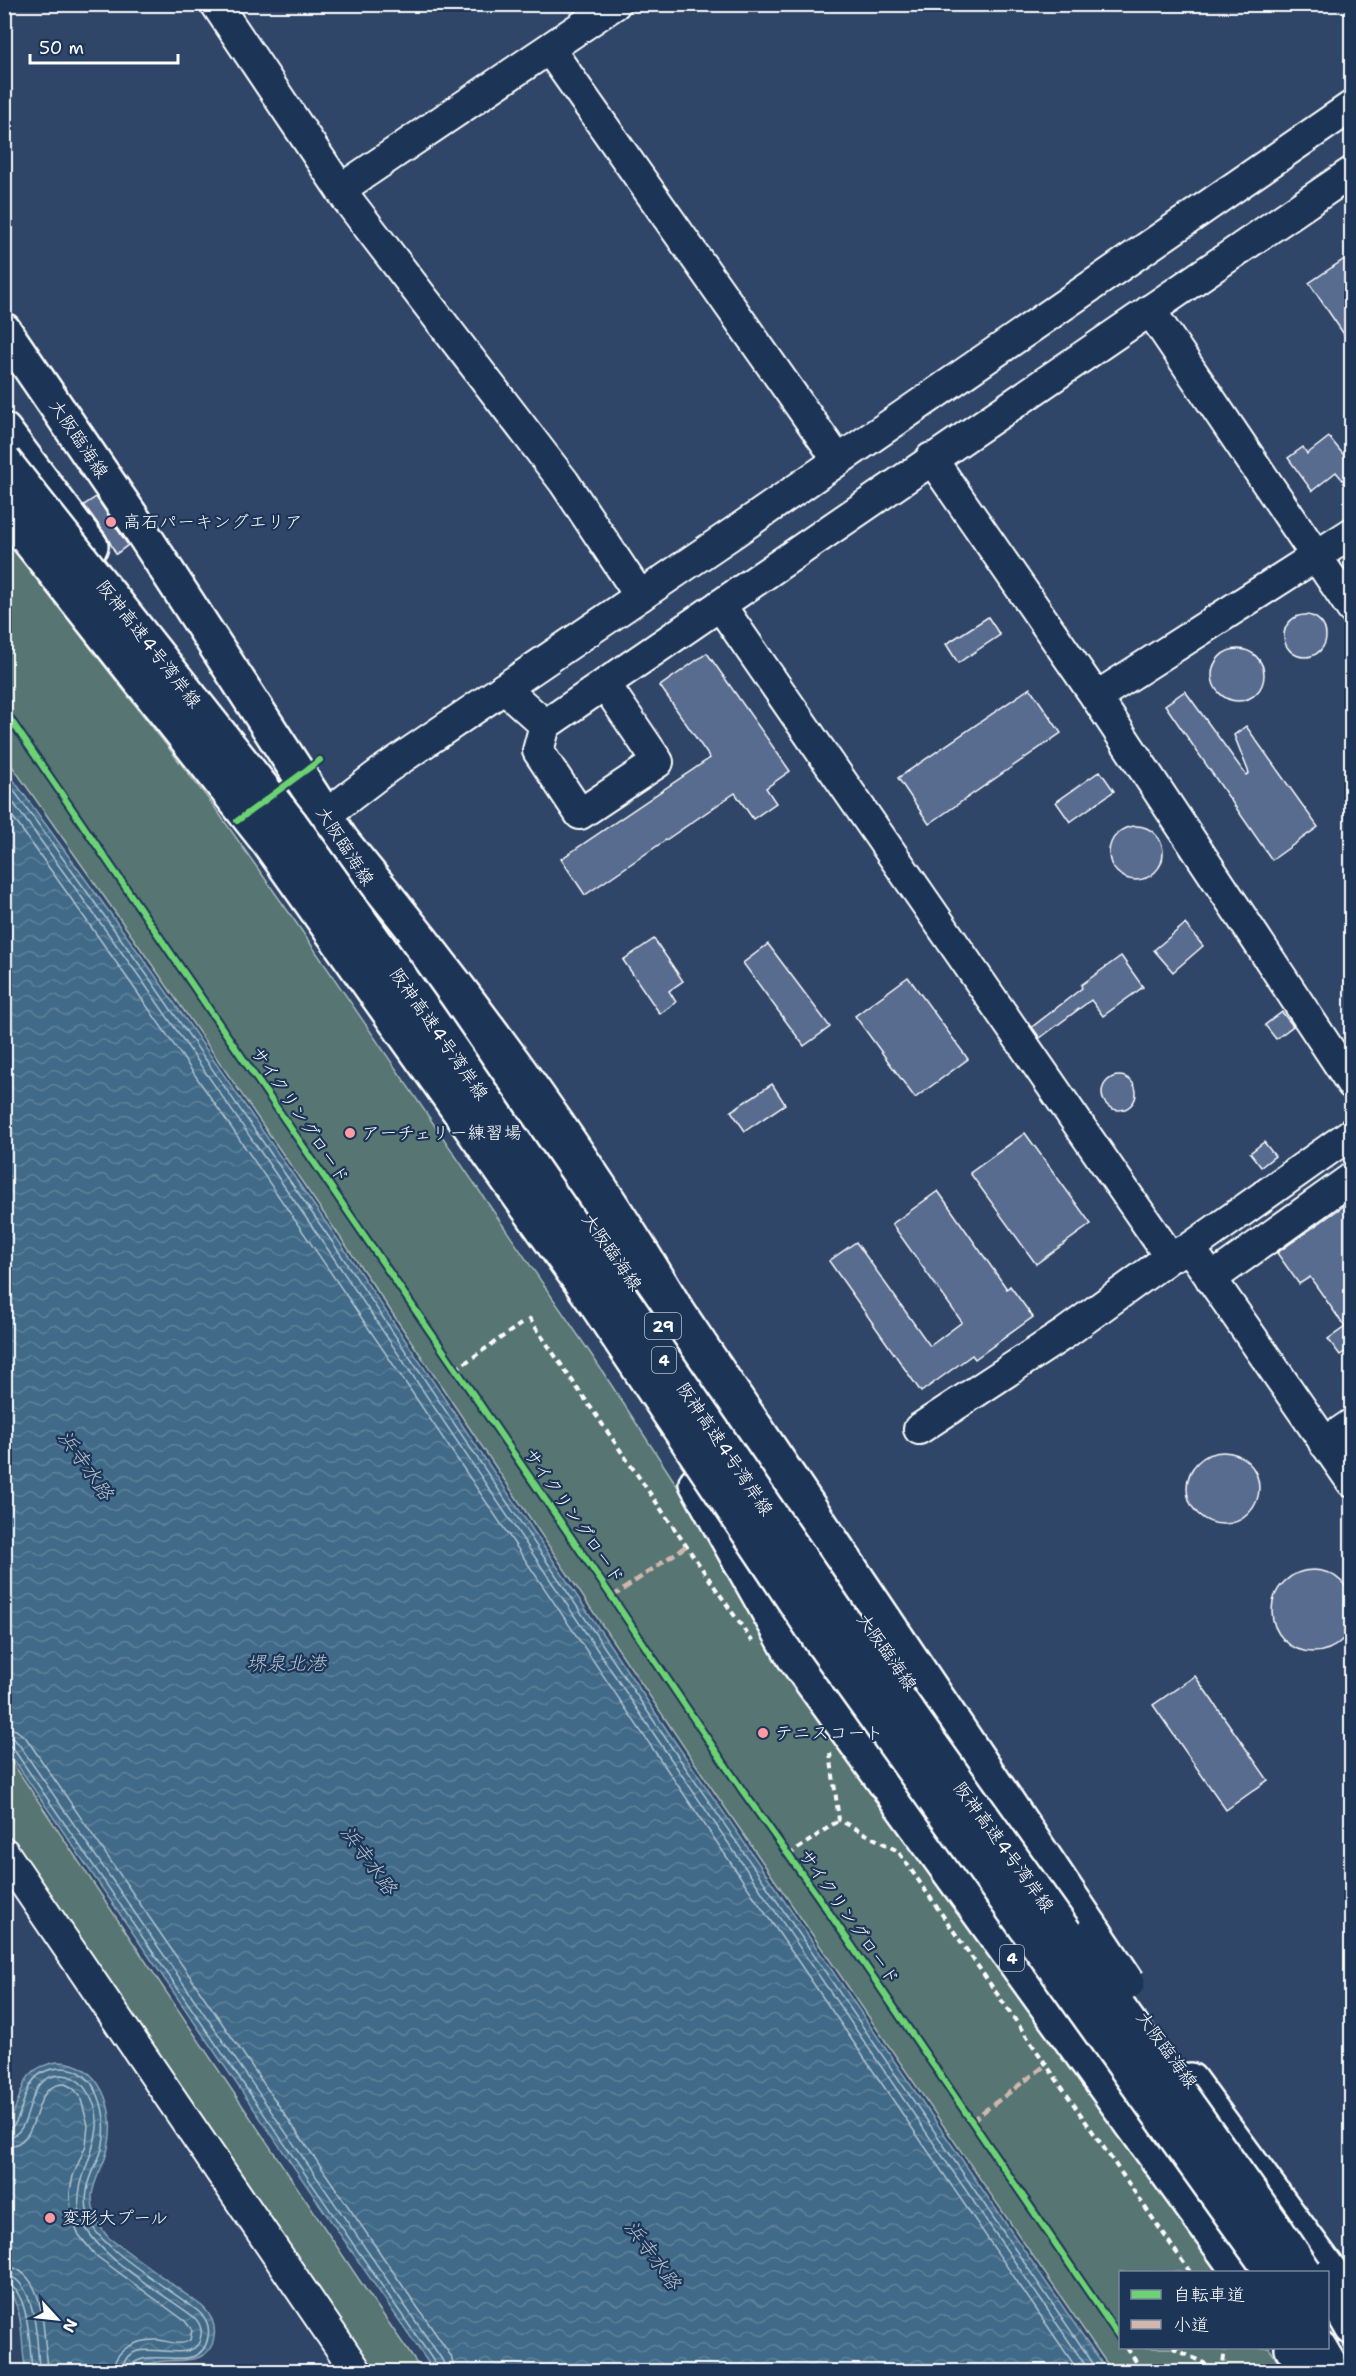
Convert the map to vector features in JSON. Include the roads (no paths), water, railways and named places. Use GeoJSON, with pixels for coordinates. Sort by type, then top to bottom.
{"type":"FeatureCollection","features":[{"type":"Feature","properties":{"kind":"main road","name":"大阪臨海線"},"geometry":{"type":"LineString","coordinates":[[4,330],[138,526],[578,1203],[1072,1920],[1352,2301]]}},
{"type":"Feature","properties":{"kind":"main road"},"geometry":{"type":"LineString","coordinates":[[4,430],[238,741],[287,835]]}},
{"type":"Feature","properties":{"kind":"main road"},"geometry":{"type":"LineString","coordinates":[[4,446],[287,835],[696,1483],[809,1648],[1253,2271]]}},
{"type":"Feature","properties":{"kind":"main road","name":"阪神高速4号湾岸線"},"geometry":{"type":"LineString","coordinates":[[4,461],[287,835],[428,1016],[844,1622],[1304,2271]]}},
{"type":"Feature","properties":{"kind":"main road","name":"阪神高速4号湾岸線"},"geometry":{"type":"LineString","coordinates":[[4,509],[268,842],[356,964],[596,1304],[821,1641],[1271,2271]]}},
{"type":"Feature","properties":{"kind":"main road","name":"4"},"geometry":{"type":"LineString","coordinates":[[343,843],[416,932],[550,1115],[626,1224],[675,1307],[1209,2103],[1318,2271]]}},
{"type":"Feature","properties":{"kind":"main road","name":"4"},"geometry":{"type":"LineString","coordinates":[[696,1483],[793,1656],[1238,2271]]}},
{"type":"Feature","properties":{"kind":"main road"},"geometry":{"type":"LineString","coordinates":[[1329,2288],[1352,2328]]}},
{"type":"Feature","properties":{"kind":"main road"},"geometry":{"type":"LineString","coordinates":[[1329,2309],[1352,2345]]}},
{"type":"Feature","properties":{"kind":"main road"},"geometry":{"type":"LineString","coordinates":[[1293,2349],[1309,2372]]}},
{"type":"Feature","properties":{"kind":"main road"},"geometry":{"type":"LineString","coordinates":[[1307,2349],[1323,2372]]}},
{"type":"Feature","properties":{"kind":"main road"},"geometry":{"type":"LineString","coordinates":[[1321,2349],[1334,2372]]}},
{"type":"Feature","properties":{"kind":"street"},"geometry":{"type":"LineString","coordinates":[[216,4],[341,189],[564,482],[640,596]]}},
{"type":"Feature","properties":{"kind":"street"},"geometry":{"type":"LineString","coordinates":[[341,189],[615,4]]}},
{"type":"Feature","properties":{"kind":"street"},"geometry":{"type":"LineString","coordinates":[[550,50],[838,460]]}},
{"type":"Feature","properties":{"kind":"street"},"geometry":{"type":"LineString","coordinates":[[287,835],[326,815],[387,768],[1352,106]]}},
{"type":"Feature","properties":{"kind":"street"},"geometry":{"type":"LineString","coordinates":[[605,684],[658,762],[580,814],[538,751],[545,725],[1352,172]]}},
{"type":"Feature","properties":{"kind":"street"},"geometry":{"type":"LineString","coordinates":[[1150,310],[1352,609]]}},
{"type":"Feature","properties":{"kind":"street"},"geometry":{"type":"LineString","coordinates":[[932,458],[1096,697],[1352,1084]]}},
{"type":"Feature","properties":{"kind":"street"},"geometry":{"type":"LineString","coordinates":[[1096,697],[1317,558],[1352,533]]}},
{"type":"Feature","properties":{"kind":"street"},"geometry":{"type":"LineString","coordinates":[[720,605],[1180,1253],[1211,1279],[1352,1482]]}},
{"type":"Feature","properties":{"kind":"street"},"geometry":{"type":"LineString","coordinates":[[504,688],[545,725]]}},
{"type":"Feature","properties":{"kind":"street"},"geometry":{"type":"LineString","coordinates":[[919,1430],[1064,1334],[1352,1133]]}},
{"type":"Feature","properties":{"kind":"street"},"geometry":{"type":"LineString","coordinates":[[1211,1279],[1352,1178]]}},
{"type":"Feature","properties":{"kind":"street"},"geometry":{"type":"LineString","coordinates":[[1324,1443],[1352,1424]]}},
{"type":"Feature","properties":{"kind":"street"},"geometry":{"type":"LineString","coordinates":[[4,1853],[357,2372]]}},
{"type":"Feature","properties":{"kind":"water","name":"堺泉北港"},"geometry":{"type":"Polygon","coordinates":[[[4,767],[152,971],[340,1243],[671,1736],[1107,2371],[434,2371],[5,1747],[4,767]]]}},
{"type":"Feature","properties":{"kind":"water","name":"変形大プール"},"geometry":{"type":"Polygon","coordinates":[[[57,2062],[72,2064],[85,2070],[95,2079],[107,2105],[110,2119],[108,2148],[94,2184],[92,2196],[94,2213],[99,2224],[109,2238],[206,2310],[212,2320],[214,2337],[210,2349],[202,2356],[155,2362],[144,2365],[134,2372],[26,2371],[17,2306],[5,2286],[5,2127],[12,2117],[27,2079],[34,2071],[57,2062]]]}},
{"type":"Feature","properties":{"kind":"place","name":"高石パーキングエリア"},"geometry":{"type":"Point","coordinates":[111,522]}},
{"type":"Feature","properties":{"kind":"place","name":"アーチェリー練習場"},"geometry":{"type":"Point","coordinates":[350,1133]}},
{"type":"Feature","properties":{"kind":"place","name":"テニスコート"},"geometry":{"type":"Point","coordinates":[763,1733]}},
{"type":"Feature","properties":{"kind":"place","name":"変形大プール"},"geometry":{"type":"Point","coordinates":[50,2218]}},
{"type":"Feature","properties":{"kind":"water label","name":"浜寺水路"},"geometry":{"type":"Point","coordinates":[86,1465]}},
{"type":"Feature","properties":{"kind":"water label","name":"浜寺水路"},"geometry":{"type":"Point","coordinates":[369,1860]}},
{"type":"Feature","properties":{"kind":"water label","name":"浜寺水路"},"geometry":{"type":"Point","coordinates":[653,2255]}}]}
